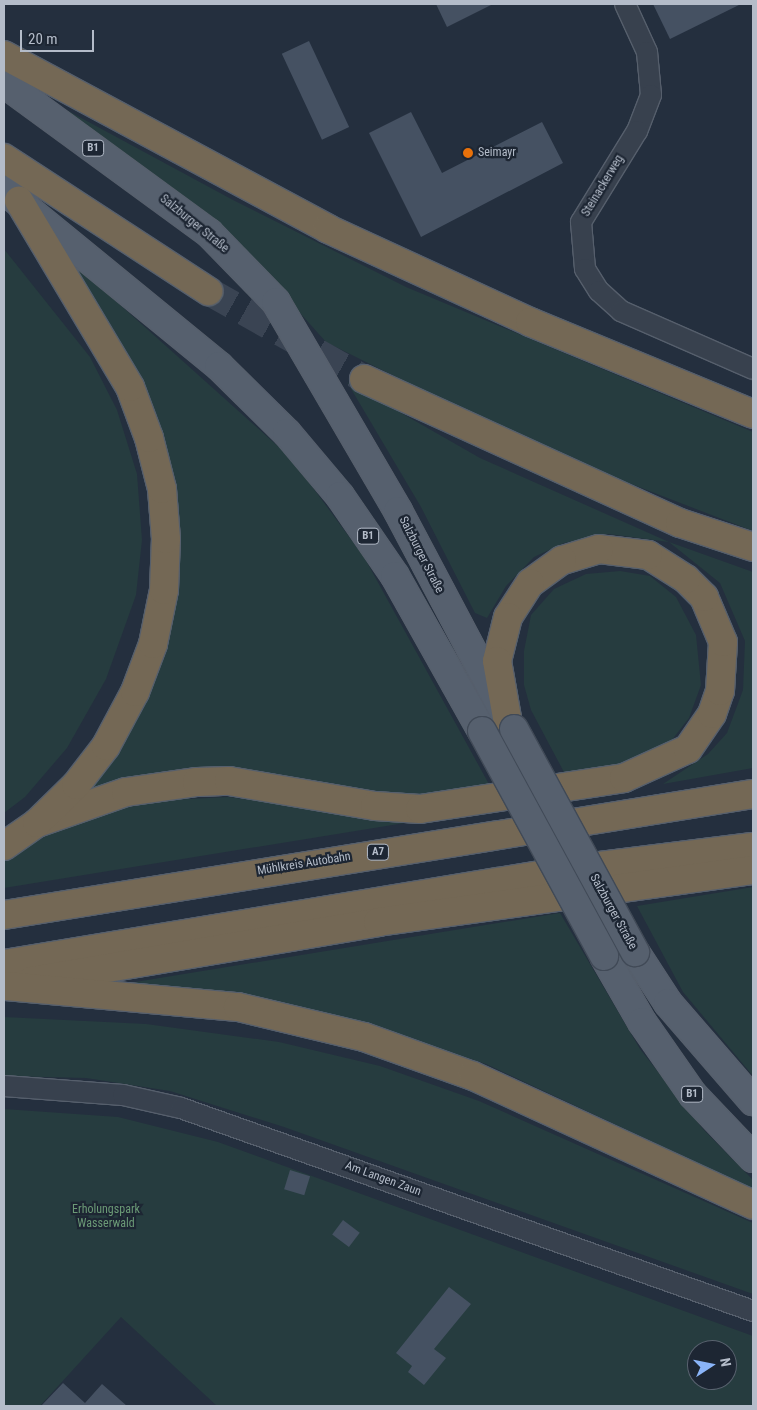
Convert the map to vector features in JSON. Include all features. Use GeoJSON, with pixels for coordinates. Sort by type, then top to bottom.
{"type":"FeatureCollection","features":[{"type":"Feature","properties":{"kind":"highway"},"geometry":{"type":"LineString","coordinates":[[4,55],[328,229],[530,322],[753,414]]}},
{"type":"Feature","properties":{"kind":"highway"},"geometry":{"type":"LineString","coordinates":[[4,158],[208,291]]}},
{"type":"Feature","properties":{"kind":"highway"},"geometry":{"type":"LineString","coordinates":[[4,846],[37,822],[76,785],[100,754],[135,692],[153,644],[164,590],[166,539],[160,481],[130,387],[11,196]]}},
{"type":"Feature","properties":{"kind":"highway"},"geometry":{"type":"LineString","coordinates":[[364,379],[672,519],[753,547]]}},
{"type":"Feature","properties":{"kind":"highway"},"geometry":{"type":"LineString","coordinates":[[37,822],[108,797],[168,784],[229,782],[375,806],[420,809],[614,780],[649,770],[688,749],[703,732],[720,691],[723,642],[704,597],[686,579],[648,555],[600,549],[562,560],[530,583],[508,617],[497,661],[511,723]]}},
{"type":"Feature","properties":{"kind":"highway","name":"Mühlkreis Autobahn"},"geometry":{"type":"LineString","coordinates":[[4,915],[753,794]]}},
{"type":"Feature","properties":{"kind":"highway"},"geometry":{"type":"LineString","coordinates":[[5,979],[576,869],[753,847]]}},
{"type":"Feature","properties":{"kind":"highway"},"geometry":{"type":"LineString","coordinates":[[5,979],[387,921],[753,870]]}},
{"type":"Feature","properties":{"kind":"highway"},"geometry":{"type":"LineString","coordinates":[[5,979],[238,1007],[364,1036],[473,1076],[753,1205]]}},
{"type":"Feature","properties":{"kind":"main road","name":"Salzburger Straße"},"geometry":{"type":"LineString","coordinates":[[4,83],[209,233],[276,302],[398,511],[635,952],[668,1003],[753,1101]]}},
{"type":"Feature","properties":{"kind":"main road","name":"B1"},"geometry":{"type":"LineString","coordinates":[[11,196],[219,366],[287,433],[340,496],[395,576],[642,1022],[693,1095],[753,1158]]}},
{"type":"Feature","properties":{"kind":"street","name":"Steinackerweg"},"geometry":{"type":"LineString","coordinates":[[625,4],[647,52],[651,95],[637,131],[581,222],[585,269],[599,292],[620,311],[753,369]]}},
{"type":"Feature","properties":{"kind":"street","name":"Am Langen Zaun"},"geometry":{"type":"LineString","coordinates":[[4,1086],[123,1095],[182,1108],[753,1311]]}},
{"type":"Feature","properties":{"kind":"green space"},"geometry":{"type":"Polygon","coordinates":[[[35,93],[233,200],[406,287],[753,432],[753,531],[538,448],[326,342],[257,265],[191,202],[35,93]]]}},
{"type":"Feature","properties":{"kind":"green space"},"geometry":{"type":"Polygon","coordinates":[[[50,242],[291,458],[364,557],[490,786],[413,797],[90,790],[148,698],[170,628],[180,558],[173,489],[50,242]]]}},
{"type":"Feature","properties":{"kind":"green space"},"geometry":{"type":"Polygon","coordinates":[[[4,249],[90,357],[117,410],[137,474],[142,540],[136,595],[106,679],[67,748],[25,797],[4,813],[4,249]]]}},
{"type":"Feature","properties":{"kind":"green space"},"geometry":{"type":"Polygon","coordinates":[[[347,382],[480,458],[669,542],[609,534],[564,543],[534,557],[506,586],[487,618],[475,613],[421,507],[347,382]]]}},
{"type":"Feature","properties":{"kind":"green space"},"geometry":{"type":"Polygon","coordinates":[[[669,542],[753,572],[753,768],[663,784],[708,754],[727,733],[743,690],[745,641],[720,583],[669,542]]]}},
{"type":"Feature","properties":{"kind":"green space"},"geometry":{"type":"Polygon","coordinates":[[[620,571],[650,576],[676,597],[696,635],[701,685],[689,718],[668,745],[630,764],[566,776],[531,710],[524,685],[524,651],[531,615],[554,589],[586,574],[620,571]]]}},
{"type":"Feature","properties":{"kind":"green space"},"geometry":{"type":"Polygon","coordinates":[[[228,797],[417,821],[4,888],[4,858],[61,828],[106,811],[168,800],[228,797]]]}},
{"type":"Feature","properties":{"kind":"green space"},"geometry":{"type":"Polygon","coordinates":[[[753,887],[753,1076],[683,992],[637,906],[753,887]]]}},
{"type":"Feature","properties":{"kind":"green space"},"geometry":{"type":"Polygon","coordinates":[[[560,913],[640,1049],[703,1129],[753,1180],[753,1189],[486,1064],[410,1039],[245,995],[129,983],[560,913]]]}},
{"type":"Feature","properties":{"kind":"green space"},"geometry":{"type":"Polygon","coordinates":[[[4,1017],[146,1024],[279,1042],[380,1066],[479,1101],[753,1223],[753,1294],[284,1127],[170,1091],[86,1078],[4,1076],[4,1017]]]}},
{"type":"Feature","properties":{"kind":"green space","name":"Erholungspark Wasserwald"},"geometry":{"type":"Polygon","coordinates":[[[4,1109],[118,1117],[218,1142],[753,1336],[753,1406],[217,1406],[121,1317],[40,1406],[4,1406],[4,1109]]]}},
{"type":"Feature","properties":{"kind":"building"},"geometry":{"type":"Polygon","coordinates":[[[436,4],[493,4],[447,27],[436,4]]]}},
{"type":"Feature","properties":{"kind":"building"},"geometry":{"type":"Polygon","coordinates":[[[653,4],[741,4],[670,39],[653,4]]]}},
{"type":"Feature","properties":{"kind":"building"},"geometry":{"type":"Polygon","coordinates":[[[309,41],[349,127],[322,140],[282,54],[309,41]]]}},
{"type":"Feature","properties":{"kind":"building"},"geometry":{"type":"Polygon","coordinates":[[[411,112],[442,173],[542,122],[563,163],[421,237],[369,133],[411,112]]]}},
{"type":"Feature","properties":{"kind":"building"},"geometry":{"type":"Polygon","coordinates":[[[290,1170],[310,1176],[304,1195],[284,1189],[290,1170]]]}},
{"type":"Feature","properties":{"kind":"building"},"geometry":{"type":"Polygon","coordinates":[[[343,1220],[360,1233],[349,1247],[332,1234],[343,1220]]]}},
{"type":"Feature","properties":{"kind":"building"},"geometry":{"type":"Polygon","coordinates":[[[449,1287],[471,1304],[434,1349],[446,1358],[424,1385],[408,1372],[412,1366],[396,1353],[449,1287]]]}},
{"type":"Feature","properties":{"kind":"building"},"geometry":{"type":"Polygon","coordinates":[[[63,1383],[85,1403],[102,1384],[127,1406],[41,1406],[63,1383]]]}},
{"type":"Feature","properties":{"kind":"tunnel"},"geometry":{"type":"LineString","coordinates":[[208,291],[364,379]]}},
{"type":"Feature","properties":{"kind":"place","name":"Seimayr"},"geometry":{"type":"Point","coordinates":[468,153]}}]}
